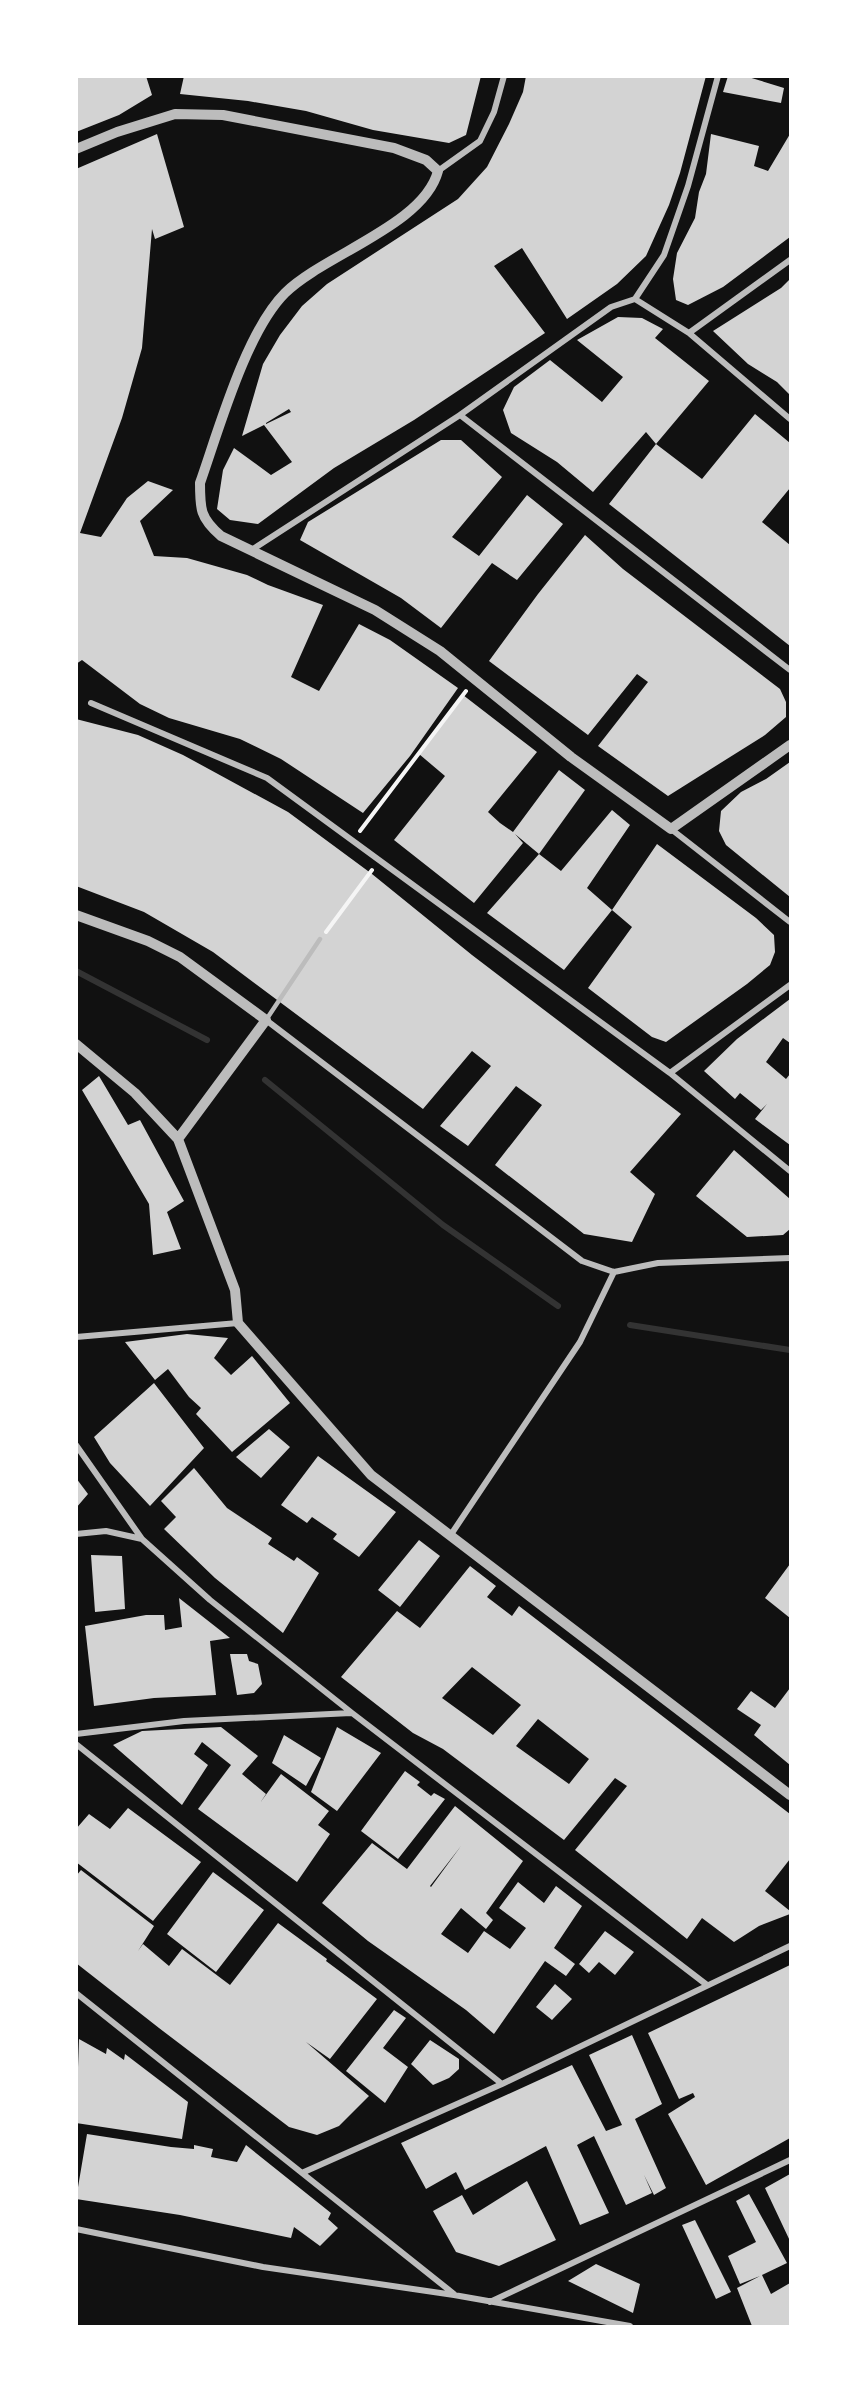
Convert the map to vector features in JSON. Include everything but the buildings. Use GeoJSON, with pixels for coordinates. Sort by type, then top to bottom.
{"type":"FeatureCollection","features":[{"type":"Feature","properties":{"kind":"street"},"geometry":{"type":"LineString","coordinates":[[504,76],[494,112],[480,141],[438,171],[434,186],[420,201],[375,235],[316,270],[285,293],[257,330],[200,483],[200,509],[207,524],[220,536],[375,610],[440,651],[571,757],[671,829],[790,922]]}},
{"type":"Feature","properties":{"kind":"street"},"geometry":{"type":"LineString","coordinates":[[250,551],[460,415],[611,307],[634,299],[664,255],[688,186],[718,76]]}},
{"type":"Feature","properties":{"kind":"street"},"geometry":{"type":"LineString","coordinates":[[76,149],[117,132],[175,114],[223,115],[394,148],[426,160],[438,171]]}},
{"type":"Feature","properties":{"kind":"street"},"geometry":{"type":"LineString","coordinates":[[689,333],[790,260]]}},
{"type":"Feature","properties":{"kind":"street"},"geometry":{"type":"LineString","coordinates":[[634,299],[689,333],[790,419]]}},
{"type":"Feature","properties":{"kind":"street"},"geometry":{"type":"LineString","coordinates":[[460,415],[790,670]]}},
{"type":"Feature","properties":{"kind":"street"},"geometry":{"type":"LineString","coordinates":[[91,704],[267,778],[670,1073],[790,1171]]}},
{"type":"Feature","properties":{"kind":"street"},"geometry":{"type":"LineString","coordinates":[[671,829],[790,745]]}},
{"type":"Feature","properties":{"kind":"street"},"geometry":{"type":"LineString","coordinates":[[76,915],[148,941],[180,957],[582,1261],[614,1272],[658,1263],[790,1258]]}},
{"type":"Feature","properties":{"kind":"street"},"geometry":{"type":"LineString","coordinates":[[670,1073],[790,985]]}},
{"type":"Feature","properties":{"kind":"street"},"geometry":{"type":"LineString","coordinates":[[178,1139],[266,1020]]}},
{"type":"Feature","properties":{"kind":"street"},"geometry":{"type":"LineString","coordinates":[[76,1044],[135,1093],[178,1139],[235,1290],[238,1323],[276,1370],[371,1475],[790,1795]]}},
{"type":"Feature","properties":{"kind":"street"},"geometry":{"type":"LineString","coordinates":[[450,1536],[580,1342],[614,1272]]}},
{"type":"Feature","properties":{"kind":"street"},"geometry":{"type":"LineString","coordinates":[[76,1337],[238,1323]]}},
{"type":"Feature","properties":{"kind":"street"},"geometry":{"type":"LineString","coordinates":[[76,1445],[142,1539],[210,1600],[352,1713],[707,1985]]}},
{"type":"Feature","properties":{"kind":"street"},"geometry":{"type":"LineString","coordinates":[[76,1534],[106,1531],[142,1539]]}},
{"type":"Feature","properties":{"kind":"street"},"geometry":{"type":"LineString","coordinates":[[76,1734],[184,1721],[352,1713]]}},
{"type":"Feature","properties":{"kind":"street"},"geometry":{"type":"LineString","coordinates":[[76,1744],[502,2084]]}},
{"type":"Feature","properties":{"kind":"street"},"geometry":{"type":"LineString","coordinates":[[304,2172],[502,2084],[790,1946]]}},
{"type":"Feature","properties":{"kind":"street"},"geometry":{"type":"LineString","coordinates":[[76,1993],[304,2172],[454,2295]]}},
{"type":"Feature","properties":{"kind":"street"},"geometry":{"type":"LineString","coordinates":[[490,2302],[790,2160]]}},
{"type":"Feature","properties":{"kind":"street"},"geometry":{"type":"LineString","coordinates":[[76,2229],[263,2267],[454,2295],[630,2326]]}},
{"type":"Feature","properties":{"kind":"lane"},"geometry":{"type":"LineString","coordinates":[[266,1020],[320,939]]}},
{"type":"Feature","properties":{"kind":"path"},"geometry":{"type":"LineString","coordinates":[[353,841],[439,723],[476,679]]}},
{"type":"Feature","properties":{"kind":"path"},"geometry":{"type":"LineString","coordinates":[[320,939],[379,860]]}},
{"type":"Feature","properties":{"kind":"waterway"},"geometry":{"type":"LineString","coordinates":[[76,971],[207,1040]]}},
{"type":"Feature","properties":{"kind":"waterway"},"geometry":{"type":"LineString","coordinates":[[265,1080],[443,1225],[558,1306]]}},
{"type":"Feature","properties":{"kind":"waterway"},"geometry":{"type":"LineString","coordinates":[[630,1325],[790,1350]]}}]}
